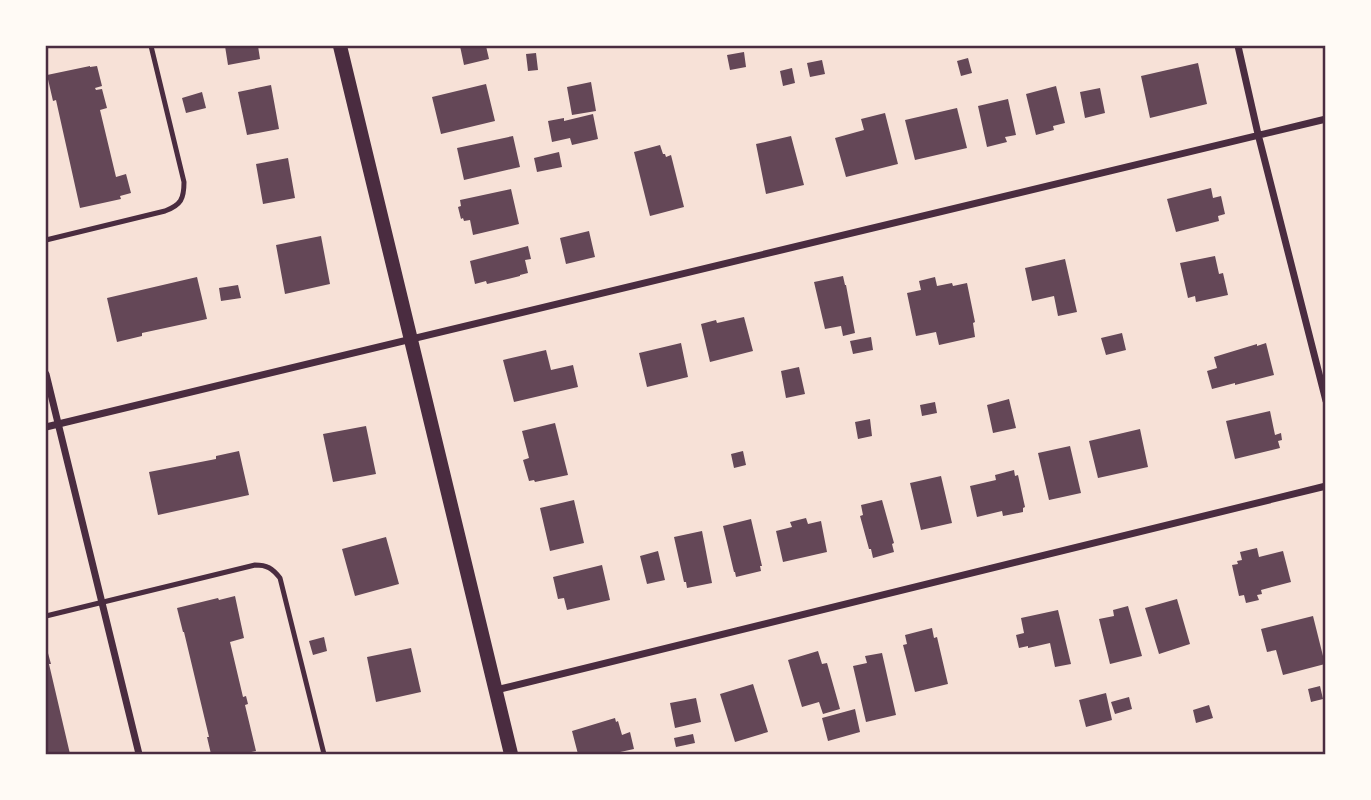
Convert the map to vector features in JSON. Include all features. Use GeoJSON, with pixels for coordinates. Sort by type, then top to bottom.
{"type":"FeatureCollection","features":[{"type":"Feature","properties":{"kind":"main road"},"geometry":{"type":"LineString","coordinates":[[340,46],[511,754]]}},
{"type":"Feature","properties":{"kind":"street"},"geometry":{"type":"LineString","coordinates":[[1238,46],[1325,401]]}},
{"type":"Feature","properties":{"kind":"street"},"geometry":{"type":"LineString","coordinates":[[46,427],[1325,119]]}},
{"type":"Feature","properties":{"kind":"street"},"geometry":{"type":"LineString","coordinates":[[46,374],[139,754]]}},
{"type":"Feature","properties":{"kind":"street"},"geometry":{"type":"LineString","coordinates":[[495,690],[1325,486]]}},
{"type":"Feature","properties":{"kind":"lane"},"geometry":{"type":"LineString","coordinates":[[46,240],[165,211],[177,206],[184,195],[184,182],[151,46]]}},
{"type":"Feature","properties":{"kind":"lane"},"geometry":{"type":"LineString","coordinates":[[46,616],[254,565],[265,565],[280,578],[324,754]]}},
{"type":"Feature","properties":{"kind":"building"},"geometry":{"type":"Polygon","coordinates":[[[225,46],[258,46],[260,59],[228,65],[225,46]]]}},
{"type":"Feature","properties":{"kind":"building"},"geometry":{"type":"Polygon","coordinates":[[[460,46],[486,46],[489,59],[464,65],[460,46]]]}},
{"type":"Feature","properties":{"kind":"building"},"geometry":{"type":"Polygon","coordinates":[[[744,52],[746,67],[730,70],[727,55],[744,52]]]}},
{"type":"Feature","properties":{"kind":"building"},"geometry":{"type":"Polygon","coordinates":[[[536,53],[538,70],[528,71],[526,54],[536,53]]]}},
{"type":"Feature","properties":{"kind":"building"},"geometry":{"type":"Polygon","coordinates":[[[968,58],[972,73],[961,76],[957,61],[968,58]]]}},
{"type":"Feature","properties":{"kind":"building"},"geometry":{"type":"Polygon","coordinates":[[[822,60],[825,74],[810,77],[807,63],[822,60]]]}},
{"type":"Feature","properties":{"kind":"building"},"geometry":{"type":"Polygon","coordinates":[[[1198,63],[1207,104],[1150,118],[1141,76],[1198,63]]]}},
{"type":"Feature","properties":{"kind":"building"},"geometry":{"type":"Polygon","coordinates":[[[97,66],[102,86],[95,88],[102,89],[107,108],[100,110],[116,177],[126,174],[131,193],[120,196],[121,199],[80,208],[56,100],[53,101],[47,75],[97,66]]]}},
{"type":"Feature","properties":{"kind":"building"},"geometry":{"type":"Polygon","coordinates":[[[792,68],[795,83],[783,86],[780,71],[792,68]]]}},
{"type":"Feature","properties":{"kind":"building"},"geometry":{"type":"Polygon","coordinates":[[[591,82],[596,111],[572,115],[567,87],[591,82]]]}},
{"type":"Feature","properties":{"kind":"building"},"geometry":{"type":"Polygon","coordinates":[[[486,84],[495,121],[441,134],[432,97],[486,84]]]}},
{"type":"Feature","properties":{"kind":"building"},"geometry":{"type":"Polygon","coordinates":[[[271,85],[279,129],[247,135],[238,92],[271,85]]]}},
{"type":"Feature","properties":{"kind":"building"},"geometry":{"type":"Polygon","coordinates":[[[1056,86],[1065,123],[1053,126],[1054,130],[1036,135],[1026,94],[1056,86]]]}},
{"type":"Feature","properties":{"kind":"building"},"geometry":{"type":"Polygon","coordinates":[[[1100,88],[1105,113],[1085,118],[1080,92],[1100,88]]]}},
{"type":"Feature","properties":{"kind":"building"},"geometry":{"type":"Polygon","coordinates":[[[202,92],[206,108],[186,113],[182,98],[202,92]]]}},
{"type":"Feature","properties":{"kind":"building"},"geometry":{"type":"Polygon","coordinates":[[[1008,99],[1016,135],[1005,137],[1007,142],[987,147],[978,106],[1008,99]]]}},
{"type":"Feature","properties":{"kind":"building"},"geometry":{"type":"Polygon","coordinates":[[[957,108],[967,148],[915,160],[905,120],[957,108]]]}},
{"type":"Feature","properties":{"kind":"building"},"geometry":{"type":"Polygon","coordinates":[[[885,113],[898,164],[846,177],[835,138],[864,130],[861,119],[885,113]]]}},
{"type":"Feature","properties":{"kind":"building"},"geometry":{"type":"Polygon","coordinates":[[[593,114],[598,139],[572,145],[570,138],[552,142],[548,121],[564,118],[564,121],[593,114]]]}},
{"type":"Feature","properties":{"kind":"building"},"geometry":{"type":"Polygon","coordinates":[[[513,136],[520,167],[464,180],[457,148],[513,136]]]}},
{"type":"Feature","properties":{"kind":"building"},"geometry":{"type":"Polygon","coordinates":[[[791,136],[804,185],[766,194],[756,144],[791,136]]]}},
{"type":"Feature","properties":{"kind":"building"},"geometry":{"type":"Polygon","coordinates":[[[660,145],[666,157],[671,155],[684,207],[650,216],[634,152],[660,145]]]}},
{"type":"Feature","properties":{"kind":"building"},"geometry":{"type":"Polygon","coordinates":[[[559,152],[562,167],[537,172],[534,158],[559,152]]]}},
{"type":"Feature","properties":{"kind":"building"},"geometry":{"type":"Polygon","coordinates":[[[288,158],[295,198],[263,204],[256,164],[288,158]]]}},
{"type":"Feature","properties":{"kind":"building"},"geometry":{"type":"Polygon","coordinates":[[[1211,188],[1213,198],[1221,196],[1225,214],[1218,216],[1219,221],[1176,232],[1167,199],[1211,188]]]}},
{"type":"Feature","properties":{"kind":"building"},"geometry":{"type":"Polygon","coordinates":[[[511,189],[519,224],[473,235],[470,220],[461,219],[458,207],[461,206],[460,200],[511,189]]]}},
{"type":"Feature","properties":{"kind":"building"},"geometry":{"type":"Polygon","coordinates":[[[589,231],[595,257],[566,264],[560,238],[589,231]]]}},
{"type":"Feature","properties":{"kind":"building"},"geometry":{"type":"Polygon","coordinates":[[[321,236],[330,284],[285,294],[276,245],[321,236]]]}},
{"type":"Feature","properties":{"kind":"building"},"geometry":{"type":"Polygon","coordinates":[[[528,246],[531,259],[525,260],[528,273],[487,284],[486,281],[475,284],[470,261],[528,246]]]}},
{"type":"Feature","properties":{"kind":"building"},"geometry":{"type":"Polygon","coordinates":[[[1215,256],[1219,274],[1223,273],[1228,295],[1196,302],[1195,296],[1188,298],[1180,263],[1215,256]]]}},
{"type":"Feature","properties":{"kind":"building"},"geometry":{"type":"Polygon","coordinates":[[[1065,259],[1077,312],[1058,316],[1054,296],[1032,301],[1025,268],[1065,259]]]}},
{"type":"Feature","properties":{"kind":"building"},"geometry":{"type":"Polygon","coordinates":[[[843,276],[855,333],[843,336],[841,326],[825,329],[814,282],[843,276]]]}},
{"type":"Feature","properties":{"kind":"building"},"geometry":{"type":"Polygon","coordinates":[[[197,277],[207,319],[142,333],[142,336],[117,342],[107,298],[197,277]]]}},
{"type":"Feature","properties":{"kind":"building"},"geometry":{"type":"Polygon","coordinates":[[[935,277],[937,286],[967,283],[975,322],[975,337],[939,345],[936,332],[916,336],[907,293],[921,290],[919,281],[935,277]]]}},
{"type":"Feature","properties":{"kind":"building"},"geometry":{"type":"Polygon","coordinates":[[[238,285],[241,298],[221,301],[219,288],[238,285]]]}},
{"type":"Feature","properties":{"kind":"building"},"geometry":{"type":"Polygon","coordinates":[[[744,317],[753,351],[710,362],[701,324],[744,317]]]}},
{"type":"Feature","properties":{"kind":"building"},"geometry":{"type":"Polygon","coordinates":[[[1122,333],[1126,350],[1106,355],[1101,338],[1122,333]]]}},
{"type":"Feature","properties":{"kind":"building"},"geometry":{"type":"Polygon","coordinates":[[[871,337],[873,350],[853,354],[850,341],[871,337]]]}},
{"type":"Feature","properties":{"kind":"building"},"geometry":{"type":"Polygon","coordinates":[[[681,343],[688,377],[647,387],[639,353],[681,343]]]}},
{"type":"Feature","properties":{"kind":"building"},"geometry":{"type":"Polygon","coordinates":[[[1266,343],[1274,375],[1212,389],[1207,371],[1217,368],[1214,357],[1266,343]]]}},
{"type":"Feature","properties":{"kind":"building"},"geometry":{"type":"Polygon","coordinates":[[[546,350],[551,370],[573,365],[578,387],[514,402],[503,360],[546,350]]]}},
{"type":"Feature","properties":{"kind":"building"},"geometry":{"type":"Polygon","coordinates":[[[799,367],[805,394],[786,398],[781,371],[799,367]]]}},
{"type":"Feature","properties":{"kind":"building"},"geometry":{"type":"Polygon","coordinates":[[[1009,399],[1016,428],[993,433],[987,405],[1009,399]]]}},
{"type":"Feature","properties":{"kind":"building"},"geometry":{"type":"Polygon","coordinates":[[[935,402],[937,413],[922,416],[920,405],[935,402]]]}},
{"type":"Feature","properties":{"kind":"building"},"geometry":{"type":"Polygon","coordinates":[[[1270,411],[1275,435],[1281,433],[1282,440],[1278,441],[1280,448],[1235,459],[1226,421],[1270,411]]]}},
{"type":"Feature","properties":{"kind":"building"},"geometry":{"type":"Polygon","coordinates":[[[870,419],[872,436],[858,439],[855,422],[870,419]]]}},
{"type":"Feature","properties":{"kind":"building"},"geometry":{"type":"Polygon","coordinates":[[[555,423],[568,475],[529,481],[523,460],[529,458],[522,431],[555,423]]]}},
{"type":"Feature","properties":{"kind":"building"},"geometry":{"type":"Polygon","coordinates":[[[366,426],[376,474],[333,482],[323,434],[366,426]]]}},
{"type":"Feature","properties":{"kind":"building"},"geometry":{"type":"Polygon","coordinates":[[[1140,429],[1148,467],[1098,478],[1089,441],[1140,429]]]}},
{"type":"Feature","properties":{"kind":"building"},"geometry":{"type":"Polygon","coordinates":[[[1070,446],[1081,493],[1049,500],[1038,453],[1070,446]]]}},
{"type":"Feature","properties":{"kind":"building"},"geometry":{"type":"Polygon","coordinates":[[[239,451],[249,495],[158,515],[149,472],[216,459],[216,456],[239,451]]]}},
{"type":"Feature","properties":{"kind":"building"},"geometry":{"type":"Polygon","coordinates":[[[743,451],[746,465],[734,468],[731,454],[743,451]]]}},
{"type":"Feature","properties":{"kind":"building"},"geometry":{"type":"Polygon","coordinates":[[[1014,470],[1015,476],[1018,475],[1025,507],[1023,512],[1003,516],[1002,511],[977,517],[970,486],[996,480],[995,475],[1014,470]]]}},
{"type":"Feature","properties":{"kind":"building"},"geometry":{"type":"Polygon","coordinates":[[[941,476],[952,523],[921,530],[910,483],[941,476]]]}},
{"type":"Feature","properties":{"kind":"building"},"geometry":{"type":"Polygon","coordinates":[[[574,500],[584,543],[550,551],[540,508],[574,500]]]}},
{"type":"Feature","properties":{"kind":"building"},"geometry":{"type":"Polygon","coordinates":[[[882,500],[894,552],[873,558],[860,516],[863,515],[861,505],[882,500]]]}},
{"type":"Feature","properties":{"kind":"building"},"geometry":{"type":"Polygon","coordinates":[[[806,518],[808,524],[821,521],[827,552],[783,562],[776,531],[792,527],[790,522],[806,518]]]}},
{"type":"Feature","properties":{"kind":"building"},"geometry":{"type":"Polygon","coordinates":[[[751,519],[761,571],[736,577],[723,526],[751,519]]]}},
{"type":"Feature","properties":{"kind":"building"},"geometry":{"type":"Polygon","coordinates":[[[702,531],[712,583],[687,588],[674,537],[702,531]]]}},
{"type":"Feature","properties":{"kind":"building"},"geometry":{"type":"Polygon","coordinates":[[[386,537],[399,584],[355,596],[342,549],[386,537]]]}},
{"type":"Feature","properties":{"kind":"building"},"geometry":{"type":"Polygon","coordinates":[[[1257,548],[1259,557],[1283,551],[1291,582],[1261,590],[1262,594],[1257,595],[1259,600],[1246,603],[1244,595],[1239,596],[1232,565],[1242,560],[1240,552],[1257,548]]]}},
{"type":"Feature","properties":{"kind":"building"},"geometry":{"type":"Polygon","coordinates":[[[658,551],[665,580],[647,584],[640,556],[658,551]]]}},
{"type":"Feature","properties":{"kind":"building"},"geometry":{"type":"Polygon","coordinates":[[[602,565],[610,600],[567,610],[564,598],[558,599],[553,577],[602,565]]]}},
{"type":"Feature","properties":{"kind":"building"},"geometry":{"type":"Polygon","coordinates":[[[235,596],[244,638],[230,642],[243,697],[246,696],[248,704],[245,705],[256,751],[211,754],[177,608],[235,596]]]}},
{"type":"Feature","properties":{"kind":"building"},"geometry":{"type":"Polygon","coordinates":[[[1177,599],[1190,644],[1159,654],[1145,608],[1177,599]]]}},
{"type":"Feature","properties":{"kind":"building"},"geometry":{"type":"Polygon","coordinates":[[[1128,606],[1142,656],[1110,664],[1099,619],[1114,616],[1113,610],[1128,606]]]}},
{"type":"Feature","properties":{"kind":"building"},"geometry":{"type":"Polygon","coordinates":[[[1058,610],[1071,664],[1055,667],[1050,643],[1019,648],[1016,635],[1024,633],[1021,618],[1058,610]]]}},
{"type":"Feature","properties":{"kind":"building"},"geometry":{"type":"Polygon","coordinates":[[[1313,616],[1325,664],[1283,675],[1276,650],[1267,652],[1261,629],[1313,616]]]}},
{"type":"Feature","properties":{"kind":"building"},"geometry":{"type":"Polygon","coordinates":[[[932,628],[934,638],[937,637],[948,684],[915,692],[903,645],[907,644],[905,635],[932,628]]]}},
{"type":"Feature","properties":{"kind":"building"},"geometry":{"type":"Polygon","coordinates":[[[324,637],[327,651],[313,655],[309,641],[324,637]]]}},
{"type":"Feature","properties":{"kind":"building"},"geometry":{"type":"Polygon","coordinates":[[[46,646],[49,664],[70,754],[46,754],[46,646]]]}},
{"type":"Feature","properties":{"kind":"building"},"geometry":{"type":"Polygon","coordinates":[[[411,648],[421,692],[376,702],[367,657],[411,648]]]}},
{"type":"Feature","properties":{"kind":"building"},"geometry":{"type":"Polygon","coordinates":[[[818,651],[822,664],[827,663],[840,709],[823,714],[819,702],[802,707],[788,660],[818,651]]]}},
{"type":"Feature","properties":{"kind":"building"},"geometry":{"type":"Polygon","coordinates":[[[882,653],[896,715],[866,722],[853,666],[867,663],[865,656],[882,653]]]}},
{"type":"Feature","properties":{"kind":"building"},"geometry":{"type":"Polygon","coordinates":[[[753,684],[768,732],[735,742],[720,694],[753,684]]]}},
{"type":"Feature","properties":{"kind":"building"},"geometry":{"type":"Polygon","coordinates":[[[1320,686],[1323,699],[1311,702],[1308,689],[1320,686]]]}},
{"type":"Feature","properties":{"kind":"building"},"geometry":{"type":"Polygon","coordinates":[[[1106,693],[1112,720],[1086,727],[1079,700],[1106,693]]]}},
{"type":"Feature","properties":{"kind":"building"},"geometry":{"type":"Polygon","coordinates":[[[1129,697],[1132,709],[1115,714],[1111,702],[1129,697]]]}},
{"type":"Feature","properties":{"kind":"building"},"geometry":{"type":"Polygon","coordinates":[[[696,698],[701,722],[675,728],[670,703],[696,698]]]}},
{"type":"Feature","properties":{"kind":"building"},"geometry":{"type":"Polygon","coordinates":[[[1209,705],[1213,718],[1196,723],[1193,710],[1209,705]]]}},
{"type":"Feature","properties":{"kind":"building"},"geometry":{"type":"Polygon","coordinates":[[[855,709],[860,732],[828,741],[822,718],[855,709]]]}},
{"type":"Feature","properties":{"kind":"building"},"geometry":{"type":"Polygon","coordinates":[[[615,718],[622,735],[630,732],[634,749],[611,754],[578,754],[572,731],[615,718]]]}},
{"type":"Feature","properties":{"kind":"building"},"geometry":{"type":"Polygon","coordinates":[[[693,734],[695,743],[676,747],[674,738],[693,734]]]}}]}
